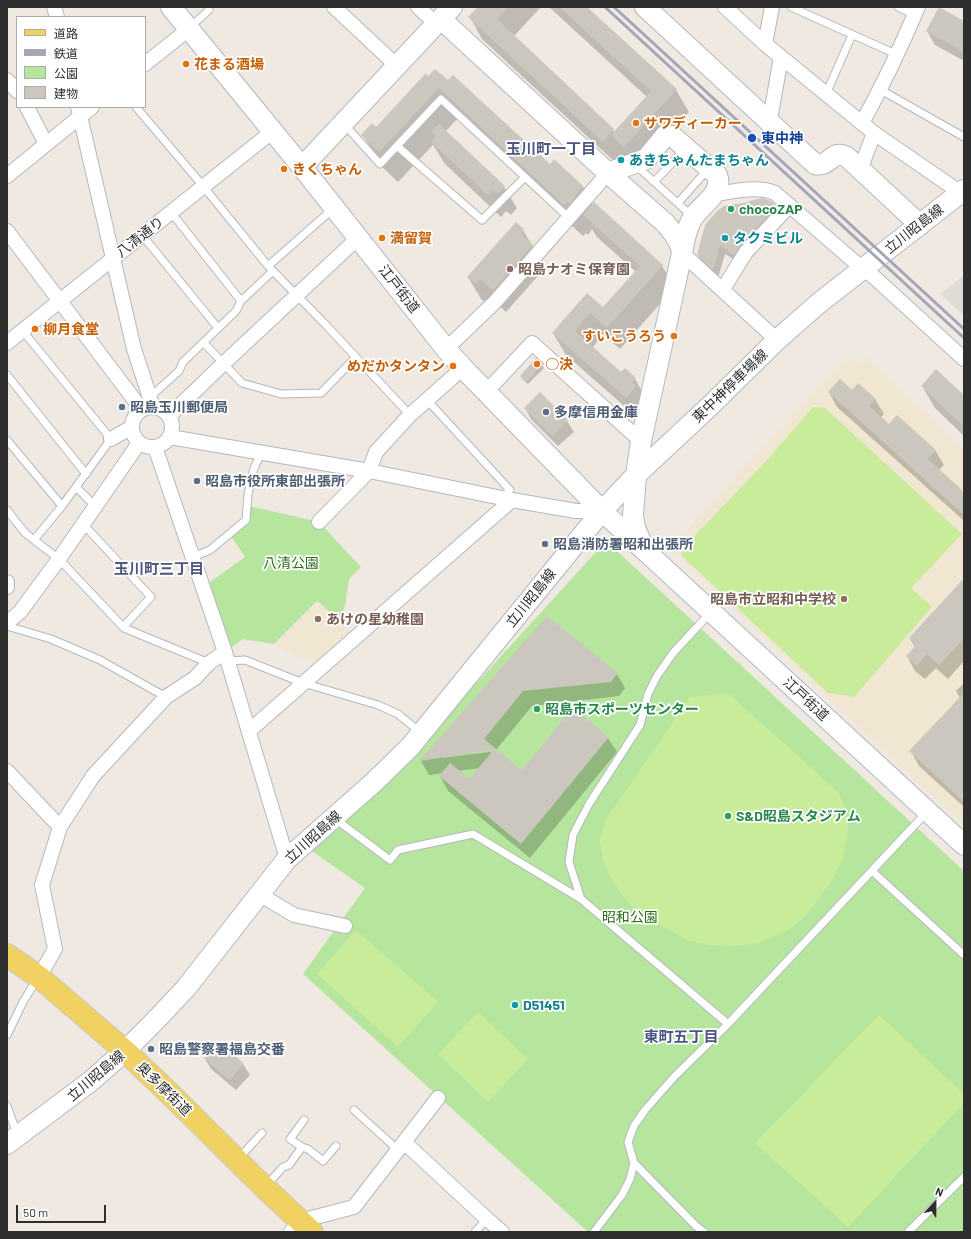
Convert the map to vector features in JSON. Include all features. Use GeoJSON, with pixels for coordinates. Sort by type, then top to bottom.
{"type":"FeatureCollection","features":[{"type":"Feature","properties":{"kind":"main road","name":"江戸街道"},"geometry":{"type":"LineString","coordinates":[[171,7],[273,131],[446,349],[463,368],[602,511],[646,553],[964,845]]}},
{"type":"Feature","properties":{"kind":"main road"},"geometry":{"type":"LineString","coordinates":[[645,7],[815,164],[824,164],[837,154],[842,154],[920,225]]}},
{"type":"Feature","properties":{"kind":"main road"},"geometry":{"type":"LineString","coordinates":[[302,167],[443,17],[608,173],[664,222],[680,244],[682,253]]}},
{"type":"Feature","properties":{"kind":"main road"},"geometry":{"type":"LineString","coordinates":[[635,196],[635,186],[647,170],[665,136],[672,136],[717,175],[719,181],[718,187],[714,194],[693,217],[677,224],[664,222]]}},
{"type":"Feature","properties":{"kind":"main road"},"geometry":{"type":"LineString","coordinates":[[608,173],[647,170]]}},
{"type":"Feature","properties":{"kind":"main road","name":"立川昭島線"},"geometry":{"type":"LineString","coordinates":[[864,268],[962,191]]}},
{"type":"Feature","properties":{"kind":"main road","name":"江戸街道"},"geometry":{"type":"LineString","coordinates":[[646,553],[635,528],[633,515],[636,475],[641,441],[684,239],[693,217]]}},
{"type":"Feature","properties":{"kind":"main road","name":"東中神停車場線"},"geometry":{"type":"LineString","coordinates":[[602,511],[636,475],[701,415],[777,340],[819,303],[864,268]]}},
{"type":"Feature","properties":{"kind":"main road","name":"立川昭島線"},"geometry":{"type":"LineString","coordinates":[[12,1140],[85,1086],[125,1051],[186,988],[287,859],[386,771],[422,733],[602,511]]}},
{"type":"Feature","properties":{"kind":"main road","name":"奥多摩街道"},"geometry":{"type":"LineString","coordinates":[[7,955],[39,978],[125,1051],[264,1187],[301,1228]]}},
{"type":"Feature","properties":{"kind":"street"},"geometry":{"type":"LineString","coordinates":[[334,7],[397,66]]}},
{"type":"Feature","properties":{"kind":"street"},"geometry":{"type":"LineString","coordinates":[[418,7],[443,17]]}},
{"type":"Feature","properties":{"kind":"street"},"geometry":{"type":"LineString","coordinates":[[724,7],[765,44],[874,133],[962,191]]}},
{"type":"Feature","properties":{"kind":"street"},"geometry":{"type":"LineString","coordinates":[[765,44],[772,7]]}},
{"type":"Feature","properties":{"kind":"street"},"geometry":{"type":"LineString","coordinates":[[862,123],[881,90],[898,55],[916,11]]}},
{"type":"Feature","properties":{"kind":"street"},"geometry":{"type":"LineString","coordinates":[[146,63],[189,29]]}},
{"type":"Feature","properties":{"kind":"street"},"geometry":{"type":"LineString","coordinates":[[768,120],[771,114],[781,57]]}},
{"type":"Feature","properties":{"kind":"street"},"geometry":{"type":"LineString","coordinates":[[7,80],[16,90]]}},
{"type":"Feature","properties":{"kind":"street"},"geometry":{"type":"LineString","coordinates":[[28,108],[46,144]]}},
{"type":"Feature","properties":{"kind":"street"},"geometry":{"type":"LineString","coordinates":[[7,176],[46,144],[79,112],[89,108]]}},
{"type":"Feature","properties":{"kind":"street"},"geometry":{"type":"LineString","coordinates":[[79,112],[148,405]]}},
{"type":"Feature","properties":{"kind":"street","name":"八清通り"},"geometry":{"type":"LineString","coordinates":[[7,343],[273,131]]}},
{"type":"Feature","properties":{"kind":"street"},"geometry":{"type":"LineString","coordinates":[[860,170],[874,133]]}},
{"type":"Feature","properties":{"kind":"street"},"geometry":{"type":"LineString","coordinates":[[446,349],[494,302],[608,173]]}},
{"type":"Feature","properties":{"kind":"street"},"geometry":{"type":"LineString","coordinates":[[714,194],[747,190],[768,190],[775,193],[856,263],[864,268],[964,359]]}},
{"type":"Feature","properties":{"kind":"street"},"geometry":{"type":"LineString","coordinates":[[723,289],[746,252],[789,206]]}},
{"type":"Feature","properties":{"kind":"street"},"geometry":{"type":"LineString","coordinates":[[7,231],[60,300],[148,405],[159,409],[169,416],[172,426],[170,437],[161,445],[155,447],[144,446],[139,443],[132,433],[134,417],[148,405]]}},
{"type":"Feature","properties":{"kind":"street"},"geometry":{"type":"LineString","coordinates":[[169,416],[358,238]]}},
{"type":"Feature","properties":{"kind":"street"},"geometry":{"type":"LineString","coordinates":[[682,253],[777,340]]}},
{"type":"Feature","properties":{"kind":"street"},"geometry":{"type":"LineString","coordinates":[[486,392],[532,343],[641,441]]}},
{"type":"Feature","properties":{"kind":"street"},"geometry":{"type":"LineString","coordinates":[[319,522],[369,471],[376,452],[410,415],[463,368]]}},
{"type":"Feature","properties":{"kind":"street"},"geometry":{"type":"LineString","coordinates":[[111,439],[132,427]]}},
{"type":"Feature","properties":{"kind":"street"},"geometry":{"type":"LineString","coordinates":[[170,437],[369,471],[506,499],[576,511],[602,511]]}},
{"type":"Feature","properties":{"kind":"street"},"geometry":{"type":"LineString","coordinates":[[8,621],[20,612],[59,559],[139,443]]}},
{"type":"Feature","properties":{"kind":"street"},"geometry":{"type":"LineString","coordinates":[[155,447],[227,656],[287,859]]}},
{"type":"Feature","properties":{"kind":"street"},"geometry":{"type":"LineString","coordinates":[[249,731],[506,499]]}},
{"type":"Feature","properties":{"kind":"street"},"geometry":{"type":"LineString","coordinates":[[7,582],[7,587]]}},
{"type":"Feature","properties":{"kind":"street"},"geometry":{"type":"LineString","coordinates":[[39,978],[55,949],[42,886],[60,827],[93,776],[166,697],[195,678],[209,663],[227,656]]}},
{"type":"Feature","properties":{"kind":"street"},"geometry":{"type":"LineString","coordinates":[[7,771],[60,827]]}},
{"type":"Feature","properties":{"kind":"street"},"geometry":{"type":"LineString","coordinates":[[259,894],[294,915],[345,926]]}},
{"type":"Feature","properties":{"kind":"street"},"geometry":{"type":"LineString","coordinates":[[301,1228],[354,1207],[438,1098]]}},
{"type":"Feature","properties":{"kind":"street"},"geometry":{"type":"LineString","coordinates":[[401,1146],[502,1232]]}},
{"type":"Feature","properties":{"kind":"lane"},"geometry":{"type":"LineString","coordinates":[[791,7],[898,55]]}},
{"type":"Feature","properties":{"kind":"lane"},"geometry":{"type":"LineString","coordinates":[[898,7],[916,11]]}},
{"type":"Feature","properties":{"kind":"lane"},"geometry":{"type":"LineString","coordinates":[[189,29],[209,10]]}},
{"type":"Feature","properties":{"kind":"lane"},"geometry":{"type":"LineString","coordinates":[[826,94],[852,35]]}},
{"type":"Feature","properties":{"kind":"lane"},"geometry":{"type":"LineString","coordinates":[[881,90],[964,137]]}},
{"type":"Feature","properties":{"kind":"lane"},"geometry":{"type":"LineString","coordinates":[[343,123],[380,164],[441,99],[568,217]]}},
{"type":"Feature","properties":{"kind":"lane"},"geometry":{"type":"LineString","coordinates":[[137,108],[271,269],[410,415]]}},
{"type":"Feature","properties":{"kind":"lane"},"geometry":{"type":"LineString","coordinates":[[397,146],[482,220],[524,177]]}},
{"type":"Feature","properties":{"kind":"lane"},"geometry":{"type":"LineString","coordinates":[[678,203],[709,168]]}},
{"type":"Feature","properties":{"kind":"lane"},"geometry":{"type":"LineString","coordinates":[[647,170],[693,217]]}},
{"type":"Feature","properties":{"kind":"lane"},"geometry":{"type":"LineString","coordinates":[[148,405],[179,371],[183,362],[236,311],[241,301],[271,269],[334,208]]}},
{"type":"Feature","properties":{"kind":"lane"},"geometry":{"type":"LineString","coordinates":[[171,212],[241,301]]}},
{"type":"Feature","properties":{"kind":"lane"},"geometry":{"type":"LineString","coordinates":[[142,235],[218,328]]}},
{"type":"Feature","properties":{"kind":"lane"},"geometry":{"type":"LineString","coordinates":[[22,330],[111,439],[62,506],[34,540]]}},
{"type":"Feature","properties":{"kind":"lane"},"geometry":{"type":"LineString","coordinates":[[204,343],[242,383],[281,394],[321,393],[356,357]]}},
{"type":"Feature","properties":{"kind":"lane"},"geometry":{"type":"LineString","coordinates":[[7,376],[86,474]]}},
{"type":"Feature","properties":{"kind":"lane"},"geometry":{"type":"LineString","coordinates":[[427,400],[510,490],[506,499]]}},
{"type":"Feature","properties":{"kind":"lane"},"geometry":{"type":"LineString","coordinates":[[7,440],[62,506]]}},
{"type":"Feature","properties":{"kind":"lane"},"geometry":{"type":"LineString","coordinates":[[193,557],[210,550],[246,520],[248,494],[254,468],[262,452]]}},
{"type":"Feature","properties":{"kind":"lane"},"geometry":{"type":"LineString","coordinates":[[76,487],[95,506]]}},
{"type":"Feature","properties":{"kind":"lane"},"geometry":{"type":"LineString","coordinates":[[7,510],[25,533],[59,559],[123,627],[209,663]]}},
{"type":"Feature","properties":{"kind":"lane"},"geometry":{"type":"LineString","coordinates":[[83,524],[151,596],[123,627]]}},
{"type":"Feature","properties":{"kind":"lane"},"geometry":{"type":"LineString","coordinates":[[581,899],[569,862],[573,835],[589,804],[640,725],[648,694],[657,676],[673,653],[711,612]]}},
{"type":"Feature","properties":{"kind":"lane"},"geometry":{"type":"LineString","coordinates":[[8,621],[100,660],[166,697]]}},
{"type":"Feature","properties":{"kind":"lane"},"geometry":{"type":"LineString","coordinates":[[227,656],[245,660],[303,683],[378,705],[398,714],[422,733]]}},
{"type":"Feature","properties":{"kind":"lane"},"geometry":{"type":"LineString","coordinates":[[704,1232],[696,1226],[634,1163],[628,1142],[634,1126],[645,1110],[674,1077],[728,1024],[928,812]]}},
{"type":"Feature","properties":{"kind":"lane"},"geometry":{"type":"LineString","coordinates":[[334,818],[390,860],[398,850],[473,834],[581,899],[728,1024]]}},
{"type":"Feature","properties":{"kind":"lane"},"geometry":{"type":"LineString","coordinates":[[872,871],[964,955]]}},
{"type":"Feature","properties":{"kind":"lane"},"geometry":{"type":"LineString","coordinates":[[7,1035],[23,1002],[39,978]]}},
{"type":"Feature","properties":{"kind":"lane"},"geometry":{"type":"LineString","coordinates":[[7,1106],[12,1140]]}},
{"type":"Feature","properties":{"kind":"lane"},"geometry":{"type":"LineString","coordinates":[[354,1110],[401,1146]]}},
{"type":"Feature","properties":{"kind":"lane"},"geometry":{"type":"LineString","coordinates":[[304,1120],[290,1139],[302,1148],[308,1149],[323,1161],[336,1146]]}},
{"type":"Feature","properties":{"kind":"lane"},"geometry":{"type":"LineString","coordinates":[[237,1160],[262,1133]]}},
{"type":"Feature","properties":{"kind":"lane"},"geometry":{"type":"LineString","coordinates":[[264,1187],[282,1167],[290,1165],[302,1148]]}},
{"type":"Feature","properties":{"kind":"lane"},"geometry":{"type":"LineString","coordinates":[[594,1232],[622,1196],[630,1179],[634,1163]]}},
{"type":"Feature","properties":{"kind":"lane"},"geometry":{"type":"LineString","coordinates":[[908,1232],[964,1177]]}},
{"type":"Feature","properties":{"kind":"lane"},"geometry":{"type":"LineString","coordinates":[[475,1232],[487,1219]]}},
{"type":"Feature","properties":{"kind":"shaded area","name":"昭島ナオミ保育園"},"geometry":{"type":"Polygon","coordinates":[[[529,239],[537,245],[492,297],[484,290],[529,239]]]}},
{"type":"Feature","properties":{"kind":"shaded area"},"geometry":{"type":"Polygon","coordinates":[[[964,275],[964,316],[940,294],[964,275]]]}},
{"type":"Feature","properties":{"kind":"shaded area","name":"昭島市立昭和中学校"},"geometry":{"type":"Polygon","coordinates":[[[865,357],[964,449],[964,824],[877,744],[670,548],[844,360],[858,364],[865,357]]]}},
{"type":"Feature","properties":{"kind":"shaded area","name":"あけの星幼稚園"},"geometry":{"type":"Polygon","coordinates":[[[317,603],[355,635],[321,665],[274,646],[317,603]]]}},
{"type":"Feature","properties":{"kind":"green space","name":"昭島市立昭和中学校"},"geometry":{"type":"Polygon","coordinates":[[[813,407],[825,408],[962,534],[911,588],[932,607],[854,697],[828,693],[681,555],[685,546],[769,458],[813,407]]]}},
{"type":"Feature","properties":{"kind":"green space","name":"八清公園"},"geometry":{"type":"Polygon","coordinates":[[[249,506],[319,522],[361,567],[349,579],[345,606],[339,620],[317,601],[274,644],[243,639],[229,649],[207,584],[245,557],[231,536],[246,520],[249,506]]]}},
{"type":"Feature","properties":{"kind":"green space","name":"昭和公園"},"geometry":{"type":"Polygon","coordinates":[[[606,541],[964,871],[964,1232],[588,1232],[303,974],[365,888],[312,851],[380,789],[606,541]]]}},
{"type":"Feature","properties":{"kind":"green space","name":"S&D昭島スタジアム"},"geometry":{"type":"Polygon","coordinates":[[[728,693],[838,792],[847,811],[848,830],[843,858],[832,881],[806,915],[790,929],[756,944],[732,946],[708,945],[687,940],[648,918],[629,904],[614,883],[603,861],[600,841],[605,821],[690,697],[728,693]]]}},
{"type":"Feature","properties":{"kind":"green space"},"geometry":{"type":"Polygon","coordinates":[[[356,930],[438,1002],[398,1047],[317,974],[356,930]]]}},
{"type":"Feature","properties":{"kind":"green space"},"geometry":{"type":"Polygon","coordinates":[[[478,1012],[528,1059],[488,1102],[438,1054],[478,1012]]]}},
{"type":"Feature","properties":{"kind":"green space"},"geometry":{"type":"Polygon","coordinates":[[[879,1015],[964,1094],[964,1103],[848,1227],[755,1143],[879,1015]]]}},
{"type":"Feature","properties":{"kind":"building"},"geometry":{"type":"Polygon","coordinates":[[[478,7],[508,7],[497,19],[614,129],[603,142],[468,17],[478,7]]]}},
{"type":"Feature","properties":{"kind":"building"},"geometry":{"type":"Polygon","coordinates":[[[559,7],[587,7],[677,89],[624,147],[611,135],[651,91],[559,7]]]}},
{"type":"Feature","properties":{"kind":"building"},"geometry":{"type":"Polygon","coordinates":[[[939,7],[964,21],[964,52],[926,31],[939,7]]]}},
{"type":"Feature","properties":{"kind":"building"},"geometry":{"type":"Polygon","coordinates":[[[435,69],[448,80],[453,75],[550,164],[554,159],[583,186],[570,204],[567,202],[564,205],[439,88],[379,152],[361,135],[372,123],[376,127],[426,73],[428,76],[435,69]]]}},
{"type":"Feature","properties":{"kind":"building"},"geometry":{"type":"Polygon","coordinates":[[[439,124],[505,186],[498,193],[493,190],[488,195],[431,142],[436,136],[431,132],[439,124]]]}},
{"type":"Feature","properties":{"kind":"building"},"geometry":{"type":"Polygon","coordinates":[[[762,198],[771,201],[777,206],[740,246],[734,255],[720,245],[713,270],[697,255],[705,225],[718,210],[724,206],[749,202],[762,198]]]}},
{"type":"Feature","properties":{"kind":"building"},"geometry":{"type":"Polygon","coordinates":[[[594,202],[663,265],[607,328],[590,313],[575,331],[621,372],[625,368],[636,378],[632,382],[636,386],[626,398],[552,333],[587,293],[603,307],[640,266],[583,215],[594,202]]]}},
{"type":"Feature","properties":{"kind":"building"},"geometry":{"type":"Polygon","coordinates":[[[516,222],[524,229],[520,233],[533,245],[493,291],[480,279],[476,284],[467,277],[516,222]]]}},
{"type":"Feature","properties":{"kind":"building"},"geometry":{"type":"Polygon","coordinates":[[[536,358],[543,364],[526,382],[520,376],[536,358]]]}},
{"type":"Feature","properties":{"kind":"building"},"geometry":{"type":"Polygon","coordinates":[[[936,369],[964,395],[964,427],[921,386],[936,369]]]}},
{"type":"Feature","properties":{"kind":"building"},"geometry":{"type":"Polygon","coordinates":[[[840,379],[852,390],[858,383],[876,399],[869,406],[889,424],[897,415],[936,450],[928,459],[964,492],[964,515],[828,392],[840,379]]]}},
{"type":"Feature","properties":{"kind":"building"},"geometry":{"type":"Polygon","coordinates":[[[540,392],[568,420],[552,436],[524,408],[540,392]]]}},
{"type":"Feature","properties":{"kind":"building"},"geometry":{"type":"Polygon","coordinates":[[[964,578],[964,639],[939,665],[927,654],[917,666],[906,656],[916,645],[909,638],[964,578]]]}},
{"type":"Feature","properties":{"kind":"building"},"geometry":{"type":"Polygon","coordinates":[[[547,616],[618,673],[611,682],[523,691],[484,739],[522,770],[573,708],[609,737],[521,844],[439,776],[450,763],[470,779],[493,750],[419,761],[547,616]]]}},
{"type":"Feature","properties":{"kind":"building"},"geometry":{"type":"Polygon","coordinates":[[[964,693],[964,802],[909,751],[964,693]]]}},
{"type":"Feature","properties":{"kind":"building"},"geometry":{"type":"Polygon","coordinates":[[[220,1042],[244,1064],[229,1080],[204,1058],[220,1042]]]}},
{"type":"Feature","properties":{"kind":"railway"},"geometry":{"type":"LineString","coordinates":[[605,7],[964,338]]}},
{"type":"Feature","properties":{"kind":"railway"},"geometry":{"type":"LineString","coordinates":[[614,7],[964,329]]}},
{"type":"Feature","properties":{"kind":"place","name":"花まる酒場"},"geometry":{"type":"Point","coordinates":[186,64]}},
{"type":"Feature","properties":{"kind":"place","name":"サワディーカー"},"geometry":{"type":"Point","coordinates":[636,123]}},
{"type":"Feature","properties":{"kind":"place","name":"東中神"},"geometry":{"type":"Point","coordinates":[752,138]}},
{"type":"Feature","properties":{"kind":"place","name":"あきちゃんたまちゃん"},"geometry":{"type":"Point","coordinates":[621,160]}},
{"type":"Feature","properties":{"kind":"place","name":"きくちゃん"},"geometry":{"type":"Point","coordinates":[284,169]}},
{"type":"Feature","properties":{"kind":"place","name":"chocoZAP"},"geometry":{"type":"Point","coordinates":[731,209]}},
{"type":"Feature","properties":{"kind":"place","name":"満留賀"},"geometry":{"type":"Point","coordinates":[382,238]}},
{"type":"Feature","properties":{"kind":"place","name":"タクミビル"},"geometry":{"type":"Point","coordinates":[725,238]}},
{"type":"Feature","properties":{"kind":"place","name":"昭島ナオミ保育園"},"geometry":{"type":"Point","coordinates":[510,269]}},
{"type":"Feature","properties":{"kind":"place","name":"柳月食堂"},"geometry":{"type":"Point","coordinates":[35,329]}},
{"type":"Feature","properties":{"kind":"place","name":"すいこうろう"},"geometry":{"type":"Point","coordinates":[674,336]}},
{"type":"Feature","properties":{"kind":"place","name":"○決"},"geometry":{"type":"Point","coordinates":[537,364]}},
{"type":"Feature","properties":{"kind":"place","name":"めだかタンタン"},"geometry":{"type":"Point","coordinates":[453,366]}},
{"type":"Feature","properties":{"kind":"place","name":"昭島玉川郵便局"},"geometry":{"type":"Point","coordinates":[122,407]}},
{"type":"Feature","properties":{"kind":"place","name":"多摩信用金庫"},"geometry":{"type":"Point","coordinates":[546,412]}},
{"type":"Feature","properties":{"kind":"place","name":"昭島市役所東部出張所"},"geometry":{"type":"Point","coordinates":[197,481]}},
{"type":"Feature","properties":{"kind":"place","name":"昭島消防署昭和出張所"},"geometry":{"type":"Point","coordinates":[545,544]}},
{"type":"Feature","properties":{"kind":"place","name":"昭島市立昭和中学校"},"geometry":{"type":"Point","coordinates":[844,599]}},
{"type":"Feature","properties":{"kind":"place","name":"あけの星幼稚園"},"geometry":{"type":"Point","coordinates":[318,619]}},
{"type":"Feature","properties":{"kind":"place","name":"昭島市スポーツセンター"},"geometry":{"type":"Point","coordinates":[537,709]}},
{"type":"Feature","properties":{"kind":"place","name":"S&D昭島スタジアム"},"geometry":{"type":"Point","coordinates":[728,816]}},
{"type":"Feature","properties":{"kind":"place","name":"D51451"},"geometry":{"type":"Point","coordinates":[515,1005]}},
{"type":"Feature","properties":{"kind":"place","name":"昭島警察署福島交番"},"geometry":{"type":"Point","coordinates":[151,1049]}},
{"type":"Feature","properties":{"kind":"district","name":"玉川町一丁目"},"geometry":{"type":"Point","coordinates":[551,149]}},
{"type":"Feature","properties":{"kind":"district","name":"玉川町三丁目"},"geometry":{"type":"Point","coordinates":[159,569]}},
{"type":"Feature","properties":{"kind":"district","name":"東町五丁目"},"geometry":{"type":"Point","coordinates":[681,1037]}}]}
